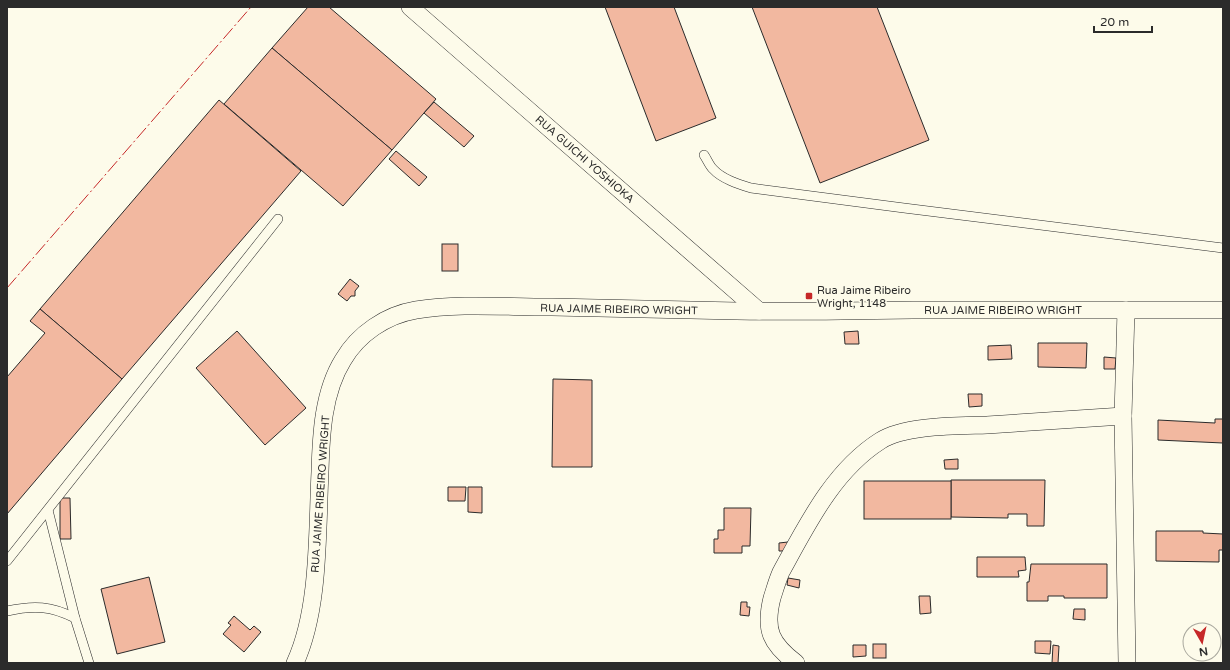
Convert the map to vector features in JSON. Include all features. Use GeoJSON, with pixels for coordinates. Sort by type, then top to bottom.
{"type":"FeatureCollection","features":[{"type":"Feature","properties":{"kind":"street","name":"RUA GUICHI YOSHIOKA"},"geometry":{"type":"LineString","coordinates":[[410,7],[759,311]]}},
{"type":"Feature","properties":{"kind":"street","name":"RUA JAIME RIBEIRO WRIGHT"},"geometry":{"type":"LineString","coordinates":[[295,663],[304,637],[313,596],[317,550],[321,445],[325,409],[332,384],[342,361],[354,344],[369,331],[388,318],[414,310],[484,306],[759,311],[1223,310]]}},
{"type":"Feature","properties":{"kind":"street"},"geometry":{"type":"LineString","coordinates":[[1126,310],[1123,416],[1127,663]]}},
{"type":"Feature","properties":{"kind":"street"},"geometry":{"type":"LineString","coordinates":[[796,663],[784,654],[774,640],[768,626],[771,604],[777,580],[832,485],[861,454],[882,440],[902,432],[954,427],[1123,416]]}},
{"type":"Feature","properties":{"kind":"lane"},"geometry":{"type":"LineString","coordinates":[[704,155],[713,169],[723,177],[751,188],[1223,248]]}},
{"type":"Feature","properties":{"kind":"lane"},"geometry":{"type":"LineString","coordinates":[[7,561],[278,219]]}},
{"type":"Feature","properties":{"kind":"lane"},"geometry":{"type":"LineString","coordinates":[[48,510],[75,618],[89,663]]}},
{"type":"Feature","properties":{"kind":"lane"},"geometry":{"type":"LineString","coordinates":[[7,611],[49,608],[75,618]]}},
{"type":"Feature","properties":{"kind":"building"},"geometry":{"type":"Polygon","coordinates":[[[308,7],[329,7],[436,99],[392,150],[272,48],[308,7]]]}},
{"type":"Feature","properties":{"kind":"building"},"geometry":{"type":"Polygon","coordinates":[[[605,7],[674,7],[716,118],[656,141],[605,7]]]}},
{"type":"Feature","properties":{"kind":"building"},"geometry":{"type":"Polygon","coordinates":[[[752,7],[877,7],[929,140],[820,183],[752,7]]]}},
{"type":"Feature","properties":{"kind":"building"},"geometry":{"type":"Polygon","coordinates":[[[272,48],[392,150],[343,206],[224,104],[272,48]]]}},
{"type":"Feature","properties":{"kind":"building"},"geometry":{"type":"Polygon","coordinates":[[[219,100],[301,171],[122,379],[40,309],[219,100]]]}},
{"type":"Feature","properties":{"kind":"building"},"geometry":{"type":"Polygon","coordinates":[[[434,102],[474,136],[464,147],[424,113],[434,102]]]}},
{"type":"Feature","properties":{"kind":"building"},"geometry":{"type":"Polygon","coordinates":[[[396,151],[427,177],[419,186],[389,159],[396,151]]]}},
{"type":"Feature","properties":{"kind":"building"},"geometry":{"type":"Polygon","coordinates":[[[442,244],[458,244],[458,271],[442,271],[442,244]]]}},
{"type":"Feature","properties":{"kind":"building"},"geometry":{"type":"Polygon","coordinates":[[[350,279],[359,286],[355,291],[355,296],[351,296],[347,301],[338,294],[350,279]]]}},
{"type":"Feature","properties":{"kind":"building"},"geometry":{"type":"Polygon","coordinates":[[[40,309],[122,379],[7,514],[7,377],[45,333],[30,321],[40,309]]]}},
{"type":"Feature","properties":{"kind":"building"},"geometry":{"type":"Polygon","coordinates":[[[237,331],[306,408],[265,445],[196,368],[237,331]]]}},
{"type":"Feature","properties":{"kind":"building"},"geometry":{"type":"Polygon","coordinates":[[[858,331],[859,344],[845,344],[844,332],[858,331]]]}},
{"type":"Feature","properties":{"kind":"building"},"geometry":{"type":"Polygon","coordinates":[[[1038,343],[1087,343],[1086,368],[1038,367],[1038,343]]]}},
{"type":"Feature","properties":{"kind":"building"},"geometry":{"type":"Polygon","coordinates":[[[1011,345],[1012,359],[988,360],[988,346],[1011,345]]]}},
{"type":"Feature","properties":{"kind":"building"},"geometry":{"type":"Polygon","coordinates":[[[1104,357],[1116,358],[1115,369],[1104,369],[1104,357]]]}},
{"type":"Feature","properties":{"kind":"building"},"geometry":{"type":"Polygon","coordinates":[[[553,379],[592,380],[592,467],[552,467],[553,379]]]}},
{"type":"Feature","properties":{"kind":"building"},"geometry":{"type":"Polygon","coordinates":[[[968,394],[982,394],[982,406],[969,407],[968,394]]]}},
{"type":"Feature","properties":{"kind":"building"},"geometry":{"type":"Polygon","coordinates":[[[1215,419],[1223,419],[1223,443],[1158,440],[1158,420],[1215,423],[1215,419]]]}},
{"type":"Feature","properties":{"kind":"building"},"geometry":{"type":"Polygon","coordinates":[[[958,459],[958,469],[945,469],[944,460],[958,459]]]}},
{"type":"Feature","properties":{"kind":"building"},"geometry":{"type":"Polygon","coordinates":[[[951,480],[1045,480],[1044,526],[1027,526],[1027,514],[1008,514],[1008,518],[951,517],[951,480]]]}},
{"type":"Feature","properties":{"kind":"building"},"geometry":{"type":"Polygon","coordinates":[[[864,481],[951,481],[951,519],[864,519],[864,481]]]}},
{"type":"Feature","properties":{"kind":"building"},"geometry":{"type":"Polygon","coordinates":[[[448,487],[466,487],[465,501],[448,501],[448,487]]]}},
{"type":"Feature","properties":{"kind":"building"},"geometry":{"type":"Polygon","coordinates":[[[468,487],[482,487],[482,513],[468,512],[468,487]]]}},
{"type":"Feature","properties":{"kind":"building"},"geometry":{"type":"Polygon","coordinates":[[[60,498],[70,498],[71,539],[60,539],[60,498]]]}},
{"type":"Feature","properties":{"kind":"building"},"geometry":{"type":"Polygon","coordinates":[[[724,508],[751,508],[750,546],[742,546],[742,553],[714,553],[714,539],[718,539],[718,530],[724,530],[724,508]]]}},
{"type":"Feature","properties":{"kind":"building"},"geometry":{"type":"Polygon","coordinates":[[[1156,531],[1203,531],[1203,533],[1223,534],[1223,550],[1219,550],[1219,562],[1156,561],[1156,531]]]}},
{"type":"Feature","properties":{"kind":"building"},"geometry":{"type":"Polygon","coordinates":[[[788,542],[788,551],[779,551],[779,543],[788,542]]]}},
{"type":"Feature","properties":{"kind":"building"},"geometry":{"type":"Polygon","coordinates":[[[977,557],[1025,557],[1026,570],[1018,571],[1019,577],[977,577],[977,557]]]}},
{"type":"Feature","properties":{"kind":"building"},"geometry":{"type":"Polygon","coordinates":[[[1031,564],[1107,564],[1107,598],[1064,598],[1064,596],[1048,596],[1048,601],[1027,601],[1027,582],[1029,582],[1031,564]]]}},
{"type":"Feature","properties":{"kind":"building"},"geometry":{"type":"Polygon","coordinates":[[[149,577],[165,642],[117,654],[101,589],[149,577]]]}},
{"type":"Feature","properties":{"kind":"building"},"geometry":{"type":"Polygon","coordinates":[[[788,578],[800,580],[799,588],[787,585],[788,578]]]}},
{"type":"Feature","properties":{"kind":"building"},"geometry":{"type":"Polygon","coordinates":[[[919,596],[930,596],[931,613],[920,614],[919,596]]]}},
{"type":"Feature","properties":{"kind":"building"},"geometry":{"type":"Polygon","coordinates":[[[741,602],[747,602],[747,607],[750,607],[749,616],[740,615],[741,602]]]}},
{"type":"Feature","properties":{"kind":"building"},"geometry":{"type":"Polygon","coordinates":[[[1074,609],[1085,609],[1085,620],[1073,619],[1074,609]]]}},
{"type":"Feature","properties":{"kind":"building"},"geometry":{"type":"Polygon","coordinates":[[[234,616],[250,630],[254,626],[261,632],[244,652],[223,634],[231,625],[228,623],[234,616]]]}},
{"type":"Feature","properties":{"kind":"building"},"geometry":{"type":"Polygon","coordinates":[[[1035,641],[1051,641],[1050,654],[1035,653],[1035,641]]]}},
{"type":"Feature","properties":{"kind":"building"},"geometry":{"type":"Polygon","coordinates":[[[873,644],[886,644],[886,658],[873,658],[873,644]]]}},
{"type":"Feature","properties":{"kind":"building"},"geometry":{"type":"Polygon","coordinates":[[[853,645],[866,645],[866,656],[853,657],[853,645]]]}},
{"type":"Feature","properties":{"kind":"building"},"geometry":{"type":"Polygon","coordinates":[[[1053,645],[1059,646],[1058,663],[1052,663],[1053,645]]]}},
{"type":"Feature","properties":{"kind":"power"},"geometry":{"type":"LineString","coordinates":[[7,288],[251,7]]}},
{"type":"Feature","properties":{"kind":"place","name":"Rua Jaime Ribeiro Wright, 1148"},"geometry":{"type":"Point","coordinates":[809,296]}}]}
